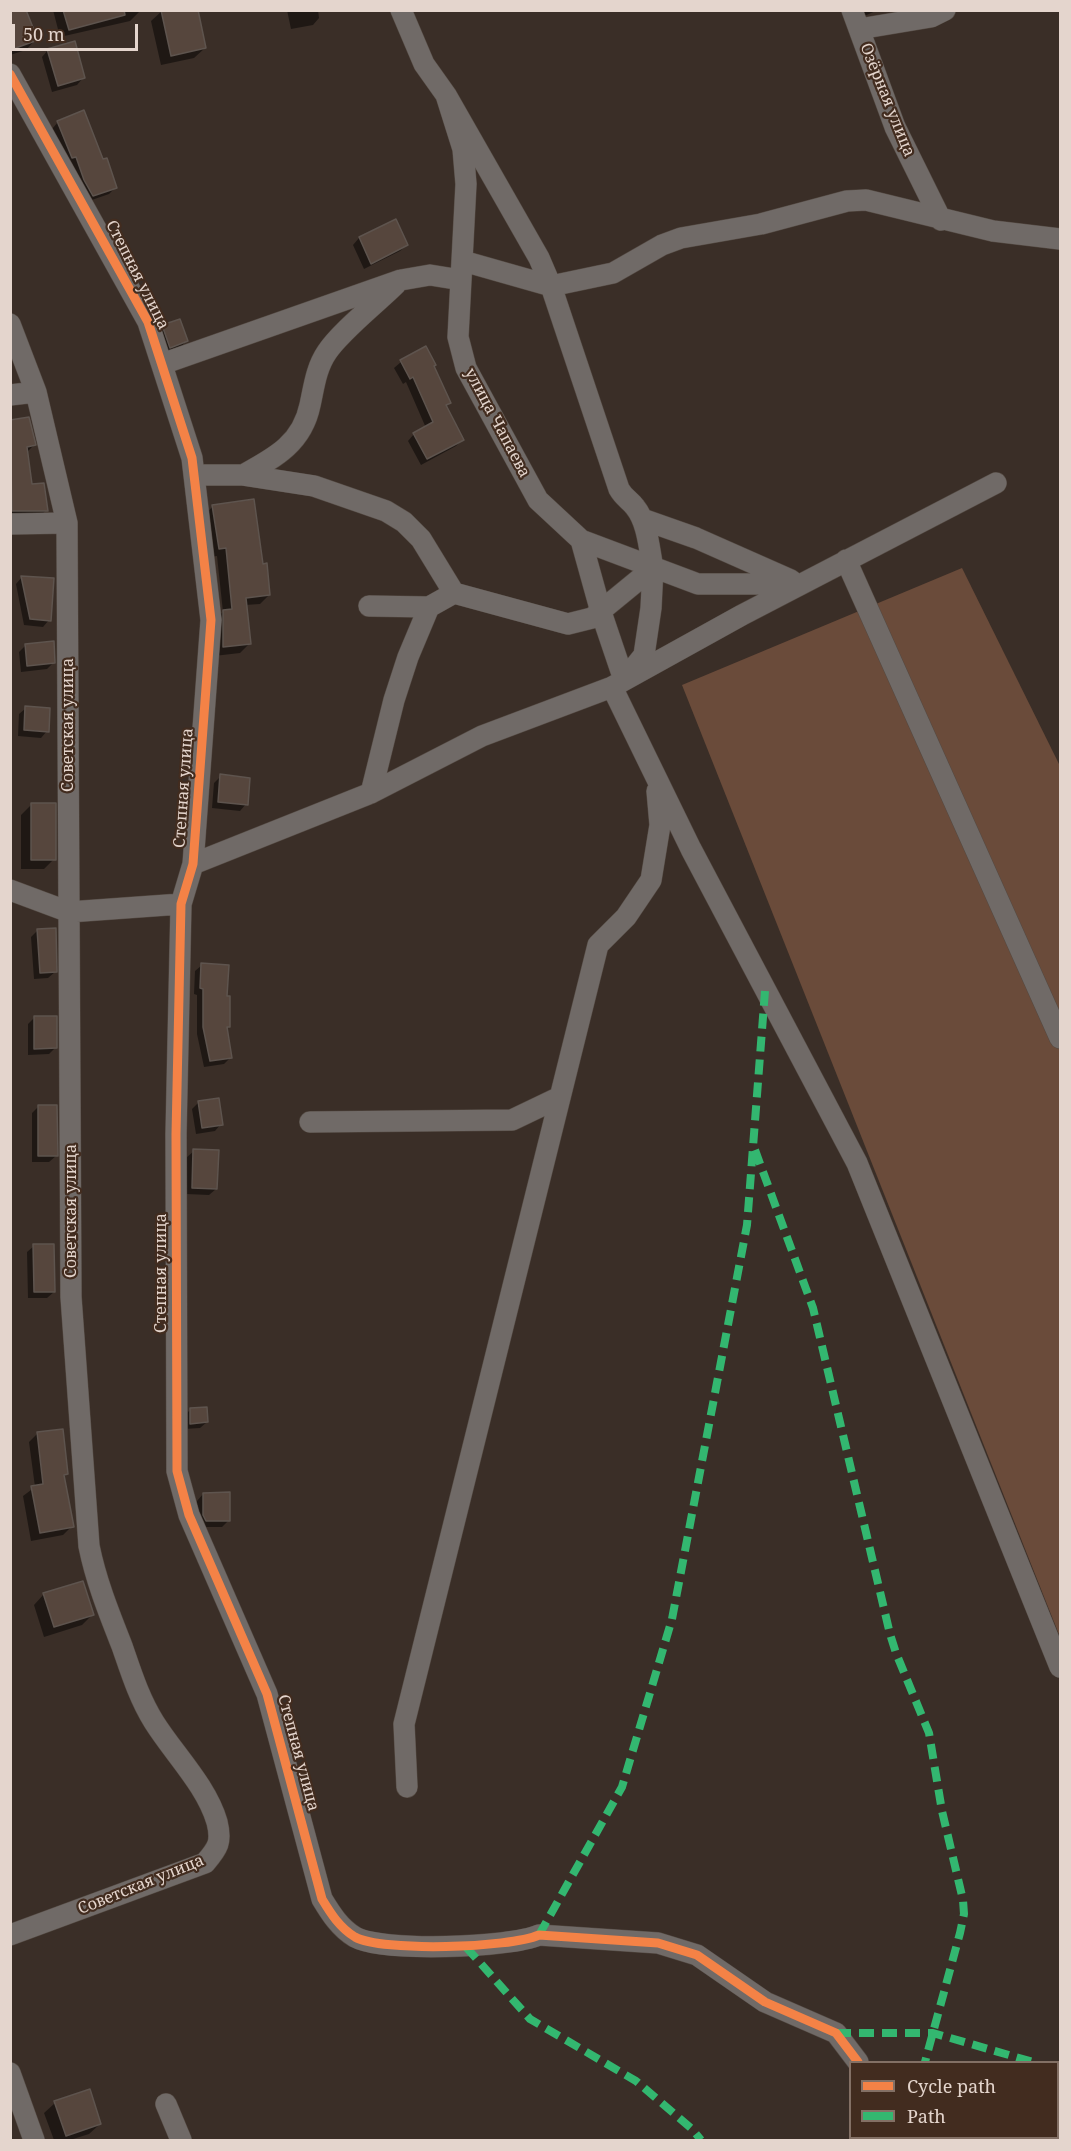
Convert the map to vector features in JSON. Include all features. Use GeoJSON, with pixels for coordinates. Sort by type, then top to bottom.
{"type":"FeatureCollection","features":[{"type":"Feature","properties":{"kind":"street","name":"улица Чапаева"},"geometry":{"type":"LineString","coordinates":[[401,10],[424,64],[446,94],[463,148],[466,184],[458,337],[466,368],[538,500],[581,540]]}},
{"type":"Feature","properties":{"kind":"street"},"geometry":{"type":"LineString","coordinates":[[856,20],[931,17],[945,10]]}},
{"type":"Feature","properties":{"kind":"street","name":"Озёрная улица"},"geometry":{"type":"LineString","coordinates":[[856,20],[895,127],[941,220]]}},
{"type":"Feature","properties":{"kind":"street","name":"Степная улица"},"geometry":{"type":"LineString","coordinates":[[10,74],[148,322],[192,458],[211,620],[193,864],[181,904],[176,1134],[177,1471],[189,1515],[267,1694],[322,1899],[341,1927],[357,1938],[372,1943],[466,1947],[528,1940],[539,1935],[658,1944],[697,1954],[765,2002],[836,2033],[857,2061]]}},
{"type":"Feature","properties":{"kind":"street"},"geometry":{"type":"LineString","coordinates":[[446,94],[539,258],[551,286],[619,489],[642,519],[653,568],[651,608],[644,655],[618,684]]}},
{"type":"Feature","properties":{"kind":"street"},"geometry":{"type":"LineString","coordinates":[[162,364],[401,280],[462,271],[551,286],[613,273],[662,245],[681,238],[761,224],[847,201],[866,200],[993,231],[1060,239]]}},
{"type":"Feature","properties":{"kind":"street"},"geometry":{"type":"LineString","coordinates":[[243,475],[281,454],[289,445],[301,429],[309,408],[313,386],[327,352],[401,280]]}},
{"type":"Feature","properties":{"kind":"street","name":"Советская улица"},"geometry":{"type":"LineString","coordinates":[[10,324],[36,392],[67,523],[71,1297],[88,1546],[94,1572],[142,1700],[154,1722],[208,1800],[221,1839],[206,1863],[10,1935]]}},
{"type":"Feature","properties":{"kind":"street"},"geometry":{"type":"LineString","coordinates":[[10,395],[36,392]]}},
{"type":"Feature","properties":{"kind":"street"},"geometry":{"type":"LineString","coordinates":[[194,475],[243,475],[314,486],[386,511],[404,522],[421,539],[454,593],[568,624],[592,618],[653,568]]}},
{"type":"Feature","properties":{"kind":"street"},"geometry":{"type":"LineString","coordinates":[[193,864],[371,793],[482,736],[618,684],[800,584],[996,483]]}},
{"type":"Feature","properties":{"kind":"street"},"geometry":{"type":"LineString","coordinates":[[642,519],[696,538],[800,584]]}},
{"type":"Feature","properties":{"kind":"street"},"geometry":{"type":"LineString","coordinates":[[10,524],[67,523]]}},
{"type":"Feature","properties":{"kind":"street"},"geometry":{"type":"LineString","coordinates":[[581,540],[698,584],[800,584]]}},
{"type":"Feature","properties":{"kind":"street"},"geometry":{"type":"LineString","coordinates":[[581,540],[618,684],[655,776],[691,849],[857,1163],[1060,1667]]}},
{"type":"Feature","properties":{"kind":"street"},"geometry":{"type":"LineString","coordinates":[[846,560],[1060,1038]]}},
{"type":"Feature","properties":{"kind":"street"},"geometry":{"type":"LineString","coordinates":[[369,606],[429,608],[454,593]]}},
{"type":"Feature","properties":{"kind":"street"},"geometry":{"type":"LineString","coordinates":[[371,793],[394,700],[408,657],[429,608]]}},
{"type":"Feature","properties":{"kind":"street"},"geometry":{"type":"LineString","coordinates":[[407,1787],[404,1724],[598,945],[626,918],[651,880],[660,825],[655,776]]}},
{"type":"Feature","properties":{"kind":"street"},"geometry":{"type":"LineString","coordinates":[[10,891],[69,912],[181,904]]}},
{"type":"Feature","properties":{"kind":"street"},"geometry":{"type":"LineString","coordinates":[[310,1122],[512,1120],[560,1098]]}},
{"type":"Feature","properties":{"kind":"street"},"geometry":{"type":"LineString","coordinates":[[10,2073],[34,2140]]}},
{"type":"Feature","properties":{"kind":"street"},"geometry":{"type":"LineString","coordinates":[[166,2104],[181,2140]]}},
{"type":"Feature","properties":{"kind":"shaded area"},"geometry":{"type":"Polygon","coordinates":[[[962,568],[1060,766],[1060,1637],[682,685],[962,568]]]}},
{"type":"Feature","properties":{"kind":"building"},"geometry":{"type":"Polygon","coordinates":[[[10,10],[26,10],[38,40],[10,50],[10,10]]]}},
{"type":"Feature","properties":{"kind":"building"},"geometry":{"type":"Polygon","coordinates":[[[63,10],[124,10],[125,15],[69,30],[63,10]]]}},
{"type":"Feature","properties":{"kind":"building"},"geometry":{"type":"Polygon","coordinates":[[[161,10],[198,10],[206,48],[171,56],[161,10]]]}},
{"type":"Feature","properties":{"kind":"building"},"geometry":{"type":"Polygon","coordinates":[[[75,41],[85,78],[58,86],[47,49],[75,41]]]}},
{"type":"Feature","properties":{"kind":"building"},"geometry":{"type":"Polygon","coordinates":[[[84,110],[103,159],[107,158],[117,188],[93,196],[84,180],[76,157],[72,158],[57,121],[84,110]]]}},
{"type":"Feature","properties":{"kind":"building"},"geometry":{"type":"Polygon","coordinates":[[[396,219],[408,245],[371,264],[359,237],[396,219]]]}},
{"type":"Feature","properties":{"kind":"building"},"geometry":{"type":"Polygon","coordinates":[[[180,319],[188,341],[170,348],[162,325],[180,319]]]}},
{"type":"Feature","properties":{"kind":"building"},"geometry":{"type":"Polygon","coordinates":[[[426,346],[451,403],[446,405],[464,440],[427,459],[413,433],[433,422],[413,377],[410,379],[400,360],[426,346]]]}},
{"type":"Feature","properties":{"kind":"building"},"geometry":{"type":"Polygon","coordinates":[[[29,417],[36,445],[27,447],[32,484],[44,483],[48,511],[12,511],[10,420],[29,417]]]}},
{"type":"Feature","properties":{"kind":"building"},"geometry":{"type":"Polygon","coordinates":[[[254,499],[263,564],[267,563],[270,595],[246,598],[251,644],[223,647],[223,610],[232,609],[226,548],[219,549],[212,505],[254,499]]]}},
{"type":"Feature","properties":{"kind":"building"},"geometry":{"type":"Polygon","coordinates":[[[21,576],[54,578],[51,621],[30,619],[21,576]]]}},
{"type":"Feature","properties":{"kind":"building"},"geometry":{"type":"Polygon","coordinates":[[[54,641],[55,663],[27,666],[25,644],[54,641]]]}},
{"type":"Feature","properties":{"kind":"building"},"geometry":{"type":"Polygon","coordinates":[[[25,706],[50,708],[49,732],[24,730],[25,706]]]}},
{"type":"Feature","properties":{"kind":"building"},"geometry":{"type":"Polygon","coordinates":[[[220,774],[250,778],[248,805],[218,802],[220,774]]]}},
{"type":"Feature","properties":{"kind":"building"},"geometry":{"type":"Polygon","coordinates":[[[31,803],[56,803],[56,860],[31,860],[31,803]]]}},
{"type":"Feature","properties":{"kind":"building"},"geometry":{"type":"Polygon","coordinates":[[[56,928],[57,972],[40,973],[37,929],[56,928]]]}},
{"type":"Feature","properties":{"kind":"building"},"geometry":{"type":"Polygon","coordinates":[[[201,963],[229,965],[227,996],[230,996],[230,1027],[227,1027],[232,1058],[210,1061],[203,1027],[201,963]]]}},
{"type":"Feature","properties":{"kind":"building"},"geometry":{"type":"Polygon","coordinates":[[[34,1016],[57,1016],[57,1048],[34,1049],[34,1016]]]}},
{"type":"Feature","properties":{"kind":"building"},"geometry":{"type":"Polygon","coordinates":[[[219,1098],[223,1125],[202,1128],[198,1101],[219,1098]]]}},
{"type":"Feature","properties":{"kind":"building"},"geometry":{"type":"Polygon","coordinates":[[[38,1105],[57,1105],[58,1156],[38,1156],[38,1105]]]}},
{"type":"Feature","properties":{"kind":"building"},"geometry":{"type":"Polygon","coordinates":[[[193,1149],[219,1150],[217,1189],[192,1188],[193,1149]]]}},
{"type":"Feature","properties":{"kind":"building"},"geometry":{"type":"Polygon","coordinates":[[[33,1244],[54,1244],[55,1292],[34,1292],[33,1244]]]}},
{"type":"Feature","properties":{"kind":"building"},"geometry":{"type":"Polygon","coordinates":[[[207,1407],[208,1422],[190,1424],[190,1408],[207,1407]]]}},
{"type":"Feature","properties":{"kind":"building"},"geometry":{"type":"Polygon","coordinates":[[[63,1429],[68,1474],[64,1475],[74,1527],[40,1533],[31,1486],[43,1484],[37,1432],[63,1429]]]}},
{"type":"Feature","properties":{"kind":"building"},"geometry":{"type":"Polygon","coordinates":[[[230,1492],[230,1521],[206,1521],[203,1515],[203,1493],[230,1492]]]}},
{"type":"Feature","properties":{"kind":"building"},"geometry":{"type":"Polygon","coordinates":[[[83,1581],[94,1615],[54,1627],[43,1593],[83,1581]]]}},
{"type":"Feature","properties":{"kind":"building"},"geometry":{"type":"Polygon","coordinates":[[[90,2089],[101,2124],[66,2136],[54,2101],[90,2089]]]}},
{"type":"Feature","properties":{"kind":"marked path"},"geometry":{"type":"LineString","coordinates":[[539,1935],[622,1787],[672,1619],[747,1225],[765,991]]}},
{"type":"Feature","properties":{"kind":"marked path"},"geometry":{"type":"LineString","coordinates":[[755,1150],[813,1308],[890,1634],[929,1733],[942,1811],[963,1900],[964,1914],[960,1933],[925,2061]]}},
{"type":"Feature","properties":{"kind":"marked path"},"geometry":{"type":"LineString","coordinates":[[466,1947],[530,2019],[636,2081],[692,2129],[701,2140]]}},
{"type":"Feature","properties":{"kind":"marked path"},"geometry":{"type":"LineString","coordinates":[[836,2033],[933,2033],[1030,2061]]}},
{"type":"Feature","properties":{"kind":"cycle path"},"geometry":{"type":"LineString","coordinates":[[10,74],[148,322],[192,458],[211,620],[193,864],[181,904],[176,1134],[177,1471],[189,1515],[267,1694],[322,1899],[340,1925],[355,1937],[369,1942],[391,1945],[475,1945],[501,1943],[539,1935],[658,1943],[697,1955],[765,2002],[836,2033],[857,2061]]}}]}
